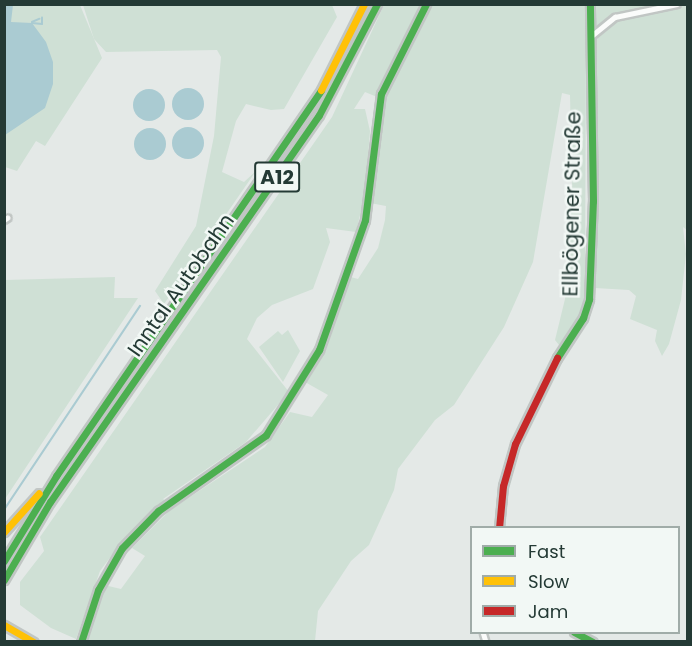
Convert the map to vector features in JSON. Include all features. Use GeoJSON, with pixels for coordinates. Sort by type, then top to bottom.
{"type":"FeatureCollection","features":[{"type":"Feature","properties":{"kind":"main road","name":"Inntal Autobahn"},"geometry":{"type":"LineString","coordinates":[[4,561],[56,476],[324,85],[363,4]]}},
{"type":"Feature","properties":{"kind":"main road","name":"Inntal Autobahn"},"geometry":{"type":"LineString","coordinates":[[4,580],[42,514],[319,115],[377,4]]}},
{"type":"Feature","properties":{"kind":"main road"},"geometry":{"type":"LineString","coordinates":[[81,642],[98,590],[122,548],[158,512],[253,447],[277,420],[309,369],[362,233],[370,193],[376,114],[392,70],[426,4]]}},
{"type":"Feature","properties":{"kind":"main road","name":"Ellbögener Straße"},"geometry":{"type":"LineString","coordinates":[[500,526],[503,486],[515,444],[556,358],[584,318],[589,299],[593,201],[588,39],[590,4]]}},
{"type":"Feature","properties":{"kind":"main road"},"geometry":{"type":"LineString","coordinates":[[4,532],[56,476]]}},
{"type":"Feature","properties":{"kind":"main road"},"geometry":{"type":"LineString","coordinates":[[4,625],[33,642]]}},
{"type":"Feature","properties":{"kind":"main road"},"geometry":{"type":"LineString","coordinates":[[4,630],[26,642]]}},
{"type":"Feature","properties":{"kind":"main road"},"geometry":{"type":"LineString","coordinates":[[576,634],[593,642]]}},
{"type":"Feature","properties":{"kind":"street"},"geometry":{"type":"LineString","coordinates":[[588,39],[615,17],[677,4]]}},
{"type":"Feature","properties":{"kind":"green space"},"geometry":{"type":"Polygon","coordinates":[[[5,5],[80,5],[102,58],[45,146],[36,141],[17,171],[5,167],[5,5]]]}},
{"type":"Feature","properties":{"kind":"green space"},"geometry":{"type":"Polygon","coordinates":[[[83,5],[332,5],[337,17],[284,109],[271,110],[246,104],[236,121],[222,172],[244,182],[256,171],[164,304],[155,291],[196,226],[214,136],[221,57],[217,50],[106,52],[94,39],[83,5]]]}},
{"type":"Feature","properties":{"kind":"green space"},"geometry":{"type":"Polygon","coordinates":[[[384,5],[687,5],[687,230],[683,227],[686,254],[681,300],[669,344],[662,356],[655,341],[657,330],[630,319],[636,296],[629,290],[595,288],[599,196],[593,46],[598,38],[586,37],[585,296],[577,321],[559,345],[555,340],[565,299],[572,186],[570,95],[562,93],[533,262],[504,327],[454,405],[435,420],[398,469],[394,490],[369,545],[351,561],[318,611],[315,641],[82,641],[100,584],[121,589],[145,556],[132,548],[169,511],[265,447],[290,412],[312,417],[328,395],[305,382],[347,276],[358,279],[378,248],[385,220],[386,206],[370,203],[382,99],[365,92],[354,109],[365,109],[370,131],[365,194],[356,232],[326,228],[330,242],[313,289],[272,305],[257,318],[247,339],[289,392],[246,442],[163,499],[166,501],[124,539],[100,571],[76,639],[51,628],[20,605],[20,582],[44,551],[40,537],[332,117],[384,5]]]}},
{"type":"Feature","properties":{"kind":"green space"},"geometry":{"type":"Polygon","coordinates":[[[115,277],[114,298],[138,298],[5,499],[5,280],[115,277]]]}},
{"type":"Feature","properties":{"kind":"green space"},"geometry":{"type":"Polygon","coordinates":[[[288,330],[300,351],[283,382],[259,347],[278,331],[282,335],[288,330]]]}},
{"type":"Feature","properties":{"kind":"water"},"geometry":{"type":"Polygon","coordinates":[[[5,4],[13,5],[11,22],[32,23],[46,42],[53,62],[53,84],[45,108],[5,135],[5,4]]]}},
{"type":"Feature","properties":{"kind":"water"},"geometry":{"type":"Polygon","coordinates":[[[188,88],[200,92],[204,104],[200,116],[188,120],[176,116],[172,104],[176,92],[188,88]]]}},
{"type":"Feature","properties":{"kind":"water"},"geometry":{"type":"Polygon","coordinates":[[[149,89],[161,93],[165,105],[161,117],[149,121],[137,117],[133,105],[137,93],[149,89]]]}},
{"type":"Feature","properties":{"kind":"water"},"geometry":{"type":"Polygon","coordinates":[[[188,127],[200,131],[204,143],[200,155],[188,159],[176,155],[172,143],[176,131],[188,127]]]}},
{"type":"Feature","properties":{"kind":"water"},"geometry":{"type":"Polygon","coordinates":[[[150,128],[162,132],[166,144],[162,156],[150,160],[138,156],[134,144],[138,132],[150,128]]]}},
{"type":"Feature","properties":{"kind":"waterway"},"geometry":{"type":"LineString","coordinates":[[32,23],[42,24],[42,18]]}},
{"type":"Feature","properties":{"kind":"waterway"},"geometry":{"type":"LineString","coordinates":[[32,22],[39,19]]}},
{"type":"Feature","properties":{"kind":"waterway"},"geometry":{"type":"LineString","coordinates":[[4,510],[140,306]]}},
{"type":"Feature","properties":{"kind":"traffic: fast"},"geometry":{"type":"LineString","coordinates":[[4,580],[50,502],[319,115],[377,4]]}},
{"type":"Feature","properties":{"kind":"traffic: fast"},"geometry":{"type":"LineString","coordinates":[[81,642],[98,590],[122,548],[158,511],[266,435],[319,350],[365,220],[381,94],[426,4]]}},
{"type":"Feature","properties":{"kind":"traffic: fast"},"geometry":{"type":"LineString","coordinates":[[557,358],[583,318],[589,299],[593,201],[590,4]]}},
{"type":"Feature","properties":{"kind":"traffic: fast"},"geometry":{"type":"LineString","coordinates":[[4,561],[56,476],[321,90]]}},
{"type":"Feature","properties":{"kind":"traffic: fast"},"geometry":{"type":"LineString","coordinates":[[578,634],[593,642]]}},
{"type":"Feature","properties":{"kind":"traffic: slow"},"geometry":{"type":"LineString","coordinates":[[321,90],[364,4]]}},
{"type":"Feature","properties":{"kind":"traffic: slow"},"geometry":{"type":"LineString","coordinates":[[4,532],[39,493]]}},
{"type":"Feature","properties":{"kind":"traffic: slow"},"geometry":{"type":"LineString","coordinates":[[4,625],[33,642]]}},
{"type":"Feature","properties":{"kind":"traffic: jam"},"geometry":{"type":"LineString","coordinates":[[499,526],[503,486],[515,444],[557,358]]}}]}
